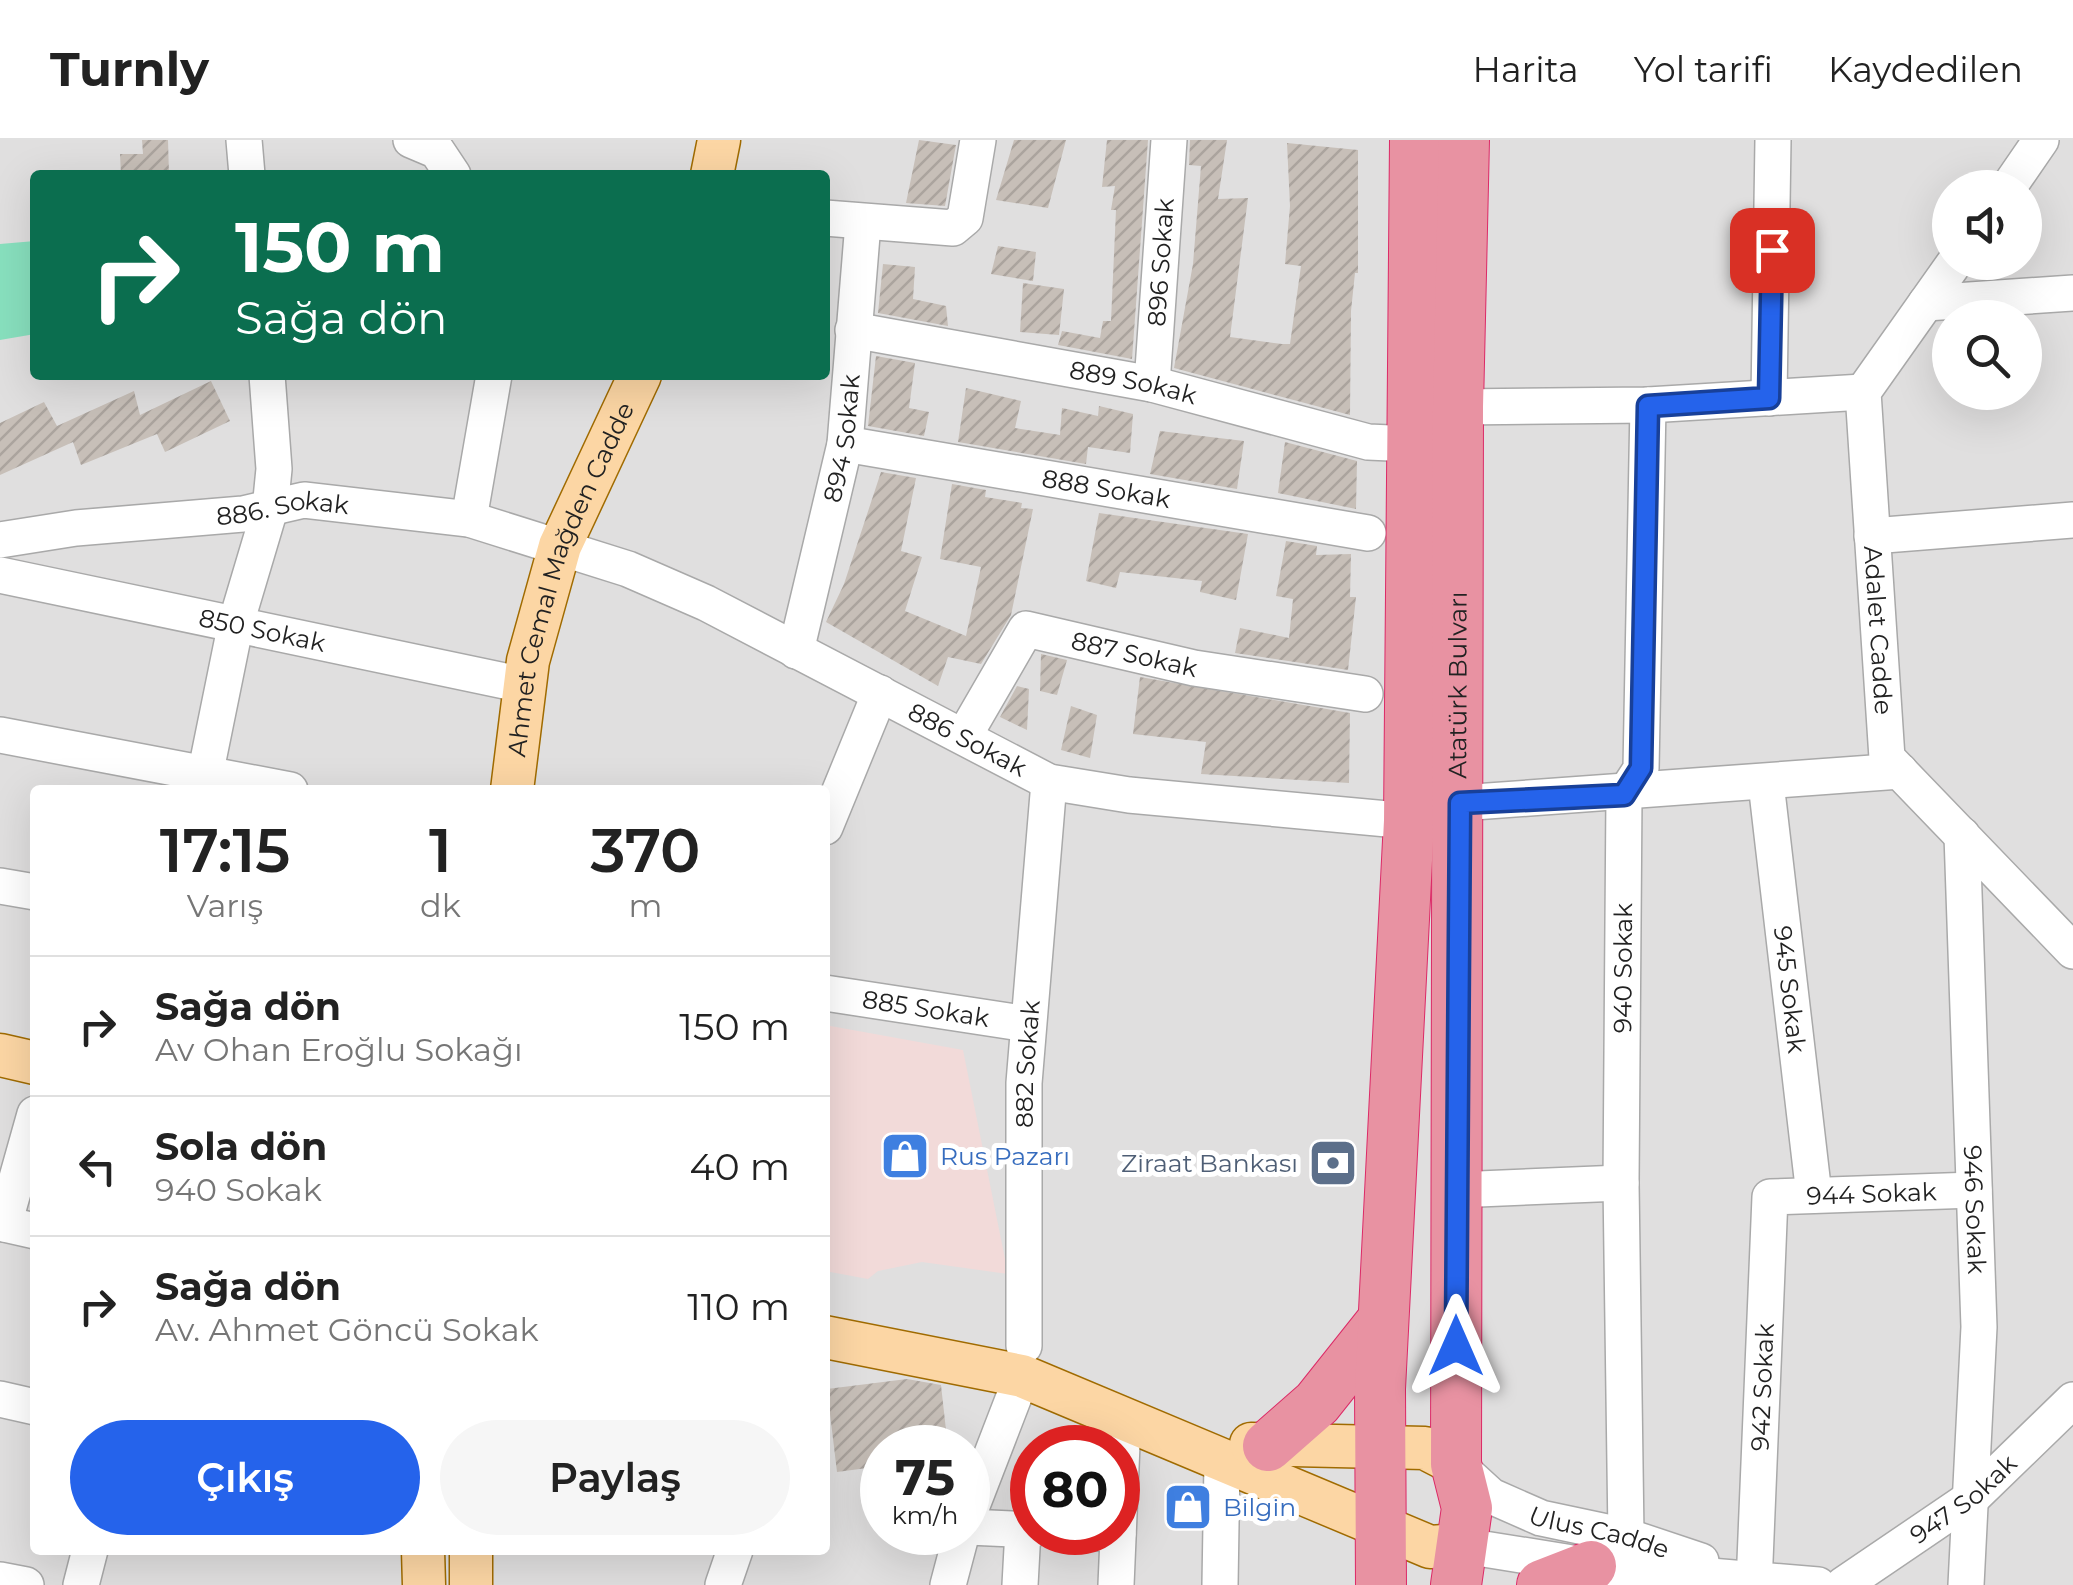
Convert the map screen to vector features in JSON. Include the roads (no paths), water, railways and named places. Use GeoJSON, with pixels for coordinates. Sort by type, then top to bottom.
{"type":"FeatureCollection","features":[{"type":"Feature","properties":{"kind":"highway","name":"Atatürk Bulvarı"},"geometry":{"type":"LineString","coordinates":[[1380,1585],[1383,1320],[1409,822],[1413,140]]}},
{"type":"Feature","properties":{"kind":"highway","name":"Atatürk Bulvarı"},"geometry":{"type":"LineString","coordinates":[[1457,1565],[1467,1508],[1456,1464],[1458,407],[1464,140]]}},
{"type":"Feature","properties":{"kind":"highway"},"geometry":{"type":"LineString","coordinates":[[1268,1446],[1317,1403],[1383,1320]]}},
{"type":"Feature","properties":{"kind":"highway"},"geometry":{"type":"LineString","coordinates":[[1542,1585],[1602,1562]]}},
{"type":"Feature","properties":{"kind":"main road"},"geometry":{"type":"LineString","coordinates":[[713,170],[719,140]]}},
{"type":"Feature","properties":{"kind":"main road","name":"Ahmet Cemal Mağden Cadde"},"geometry":{"type":"LineString","coordinates":[[513,785],[524,685],[560,546],[638,380]]}},
{"type":"Feature","properties":{"kind":"main road"},"geometry":{"type":"LineString","coordinates":[[0,1055],[30,1063]]}},
{"type":"Feature","properties":{"kind":"main road"},"geometry":{"type":"LineString","coordinates":[[830,1315],[1023,1361],[1216,1441],[1268,1446],[1379,1444],[1425,1448],[1456,1464]]}},
{"type":"Feature","properties":{"kind":"main road"},"geometry":{"type":"LineString","coordinates":[[830,1338],[1023,1361],[1123,1421],[1222,1464],[1379,1523],[1430,1547],[1457,1565]]}},
{"type":"Feature","properties":{"kind":"main road"},"geometry":{"type":"LineString","coordinates":[[424,1555],[424,1585]]}},
{"type":"Feature","properties":{"kind":"main road"},"geometry":{"type":"LineString","coordinates":[[471,1555],[471,1585]]}},
{"type":"Feature","properties":{"kind":"street"},"geometry":{"type":"LineString","coordinates":[[244,140],[247,170]]}},
{"type":"Feature","properties":{"kind":"street"},"geometry":{"type":"LineString","coordinates":[[411,140],[451,161]]}},
{"type":"Feature","properties":{"kind":"street"},"geometry":{"type":"LineString","coordinates":[[830,219],[954,228],[966,218],[978,140]]}},
{"type":"Feature","properties":{"kind":"street","name":"896 Sokak"},"geometry":{"type":"LineString","coordinates":[[1152,384],[1169,140]]}},
{"type":"Feature","properties":{"kind":"street"},"geometry":{"type":"LineString","coordinates":[[1769,398],[1773,140]]}},
{"type":"Feature","properties":{"kind":"street"},"geometry":{"type":"LineString","coordinates":[[2020,170],[2041,140]]}},
{"type":"Feature","properties":{"kind":"street","name":"894 Sokak"},"geometry":{"type":"LineString","coordinates":[[796,652],[846,444],[863,223]]}},
{"type":"Feature","properties":{"kind":"street"},"geometry":{"type":"LineString","coordinates":[[1458,407],[1648,406],[1863,392],[1942,280]]}},
{"type":"Feature","properties":{"kind":"street"},"geometry":{"type":"LineString","coordinates":[[1926,303],[2073,293]]}},
{"type":"Feature","properties":{"kind":"street","name":"889 Sokak"},"geometry":{"type":"LineString","coordinates":[[853,330],[1152,384],[1368,442],[1412,444]]}},
{"type":"Feature","properties":{"kind":"street"},"geometry":{"type":"LineString","coordinates":[[204,782],[236,623],[270,509],[274,469],[267,380]]}},
{"type":"Feature","properties":{"kind":"street"},"geometry":{"type":"LineString","coordinates":[[469,519],[493,380]]}},
{"type":"Feature","properties":{"kind":"street","name":"Adalet Cadde"},"geometry":{"type":"LineString","coordinates":[[1863,392],[1887,758],[2073,951]]}},
{"type":"Feature","properties":{"kind":"street","name":"940 Sokak"},"geometry":{"type":"LineString","coordinates":[[1602,1562],[1622,1183],[1624,795],[1641,768],[1648,406]]}},
{"type":"Feature","properties":{"kind":"street","name":"888 Sokak"},"geometry":{"type":"LineString","coordinates":[[846,444],[1368,533]]}},
{"type":"Feature","properties":{"kind":"street","name":"886. Sokak"},"geometry":{"type":"LineString","coordinates":[[0,540],[270,509],[304,500],[351,502],[469,519],[560,546]]}},
{"type":"Feature","properties":{"kind":"street"},"geometry":{"type":"LineString","coordinates":[[1872,536],[2073,520]]}},
{"type":"Feature","properties":{"kind":"street","name":"886 Sokak"},"geometry":{"type":"LineString","coordinates":[[560,546],[690,596],[1049,782],[1129,795],[1409,822]]}},
{"type":"Feature","properties":{"kind":"street","name":"850 Sokak"},"geometry":{"type":"LineString","coordinates":[[0,575],[524,685]]}},
{"type":"Feature","properties":{"kind":"street","name":"887 Sokak"},"geometry":{"type":"LineString","coordinates":[[964,736],[1026,629],[1194,668],[1364,694]]}},
{"type":"Feature","properties":{"kind":"street"},"geometry":{"type":"LineString","coordinates":[[830,816],[880,693]]}},
{"type":"Feature","properties":{"kind":"street"},"geometry":{"type":"LineString","coordinates":[[0,734],[204,782],[236,785]]}},
{"type":"Feature","properties":{"kind":"street"},"geometry":{"type":"LineString","coordinates":[[1460,803],[1624,795],[1900,771]]}},
{"type":"Feature","properties":{"kind":"street","name":"882 Sokak"},"geometry":{"type":"LineString","coordinates":[[1023,1361],[1024,1083],[1049,782]]}},
{"type":"Feature","properties":{"kind":"street","name":"945 Sokak"},"geometry":{"type":"LineString","coordinates":[[1766,783],[1814,1196]]}},
{"type":"Feature","properties":{"kind":"street","name":"946 Sokak"},"geometry":{"type":"LineString","coordinates":[[1962,835],[1979,1327],[1974,1496],[1966,1585]]}},
{"type":"Feature","properties":{"kind":"street"},"geometry":{"type":"LineString","coordinates":[[0,886],[30,891]]}},
{"type":"Feature","properties":{"kind":"street","name":"885 Sokak"},"geometry":{"type":"LineString","coordinates":[[830,993],[1028,1024]]}},
{"type":"Feature","properties":{"kind":"street"},"geometry":{"type":"LineString","coordinates":[[13,1226],[30,1139]]}},
{"type":"Feature","properties":{"kind":"street"},"geometry":{"type":"LineString","coordinates":[[1456,1190],[1622,1183]]}},
{"type":"Feature","properties":{"kind":"street","name":"944 Sokak"},"geometry":{"type":"LineString","coordinates":[[1770,1197],[1974,1190]]}},
{"type":"Feature","properties":{"kind":"street","name":"942 Sokak"},"geometry":{"type":"LineString","coordinates":[[1754,1582],[1770,1197]]}},
{"type":"Feature","properties":{"kind":"street"},"geometry":{"type":"LineString","coordinates":[[990,1454],[1023,1361]]}},
{"type":"Feature","properties":{"kind":"street"},"geometry":{"type":"LineString","coordinates":[[0,1399],[30,1405]]}},
{"type":"Feature","properties":{"kind":"street","name":"947 Sokak"},"geometry":{"type":"LineString","coordinates":[[1843,1585],[1974,1496],[2073,1400]]}},
{"type":"Feature","properties":{"kind":"street"},"geometry":{"type":"LineString","coordinates":[[1123,1421],[1123,1425]]}},
{"type":"Feature","properties":{"kind":"street"},"geometry":{"type":"LineString","coordinates":[[1220,1585],[1222,1464]]}},
{"type":"Feature","properties":{"kind":"street","name":"Ulus Cadde"},"geometry":{"type":"LineString","coordinates":[[1456,1464],[1491,1496],[1541,1518],[1602,1562]]}},
{"type":"Feature","properties":{"kind":"street"},"geometry":{"type":"LineString","coordinates":[[81,1585],[89,1555]]}},
{"type":"Feature","properties":{"kind":"street"},"geometry":{"type":"LineString","coordinates":[[723,1585],[733,1555]]}},
{"type":"Feature","properties":{"kind":"street"},"geometry":{"type":"LineString","coordinates":[[948,1585],[956,1555]]}},
{"type":"Feature","properties":{"kind":"street"},"geometry":{"type":"LineString","coordinates":[[1020,1585],[1024,1555]]}},
{"type":"Feature","properties":{"kind":"street"},"geometry":{"type":"LineString","coordinates":[[1116,1585],[1117,1555]]}},
{"type":"Feature","properties":{"kind":"street","name":"Ulus Cadde"},"geometry":{"type":"LineString","coordinates":[[1457,1565],[1602,1562],[1754,1582],[1818,1585]]}},
{"type":"Feature","properties":{"kind":"street"},"geometry":{"type":"LineString","coordinates":[[0,1580],[26,1585]]}},
{"type":"Feature","properties":{"kind":"place","name":"Rus Pazarı"},"geometry":{"type":"Point","coordinates":[905,1156]}},
{"type":"Feature","properties":{"kind":"place","name":"Ziraat Bankası"},"geometry":{"type":"Point","coordinates":[1333,1163]}},
{"type":"Feature","properties":{"kind":"place","name":"Bilgin"},"geometry":{"type":"Point","coordinates":[1188,1507]}}]}
